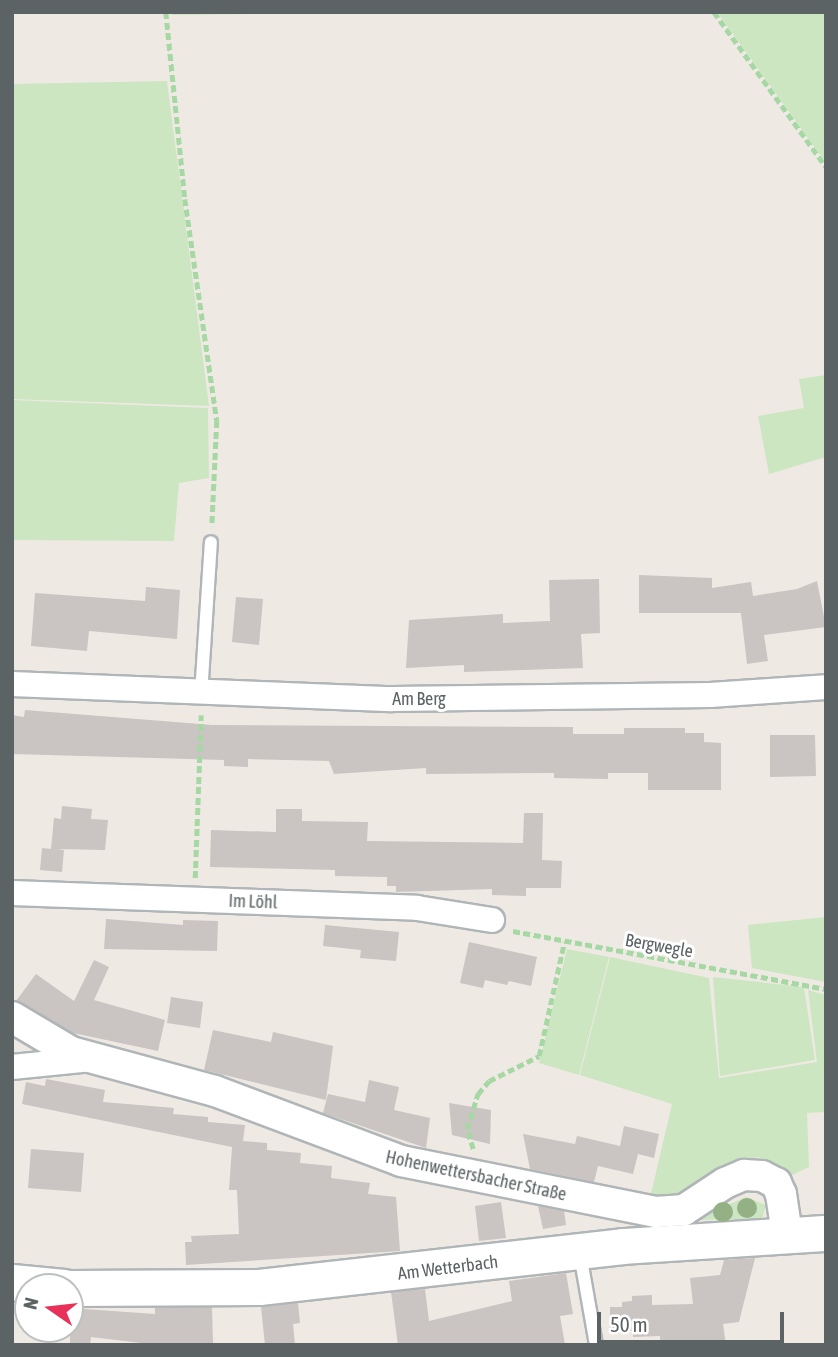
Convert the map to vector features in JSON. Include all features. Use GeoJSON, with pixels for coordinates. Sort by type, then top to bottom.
{"type":"FeatureCollection","features":[{"type":"Feature","properties":{"kind":"main road","name":"Am Wetterbach"},"geometry":{"type":"LineString","coordinates":[[84,1288],[259,1287],[579,1251],[826,1233]]}},
{"type":"Feature","properties":{"kind":"street","name":"Am Berg"},"geometry":{"type":"LineString","coordinates":[[12,684],[201,695],[498,699],[710,695],[826,687]]}},
{"type":"Feature","properties":{"kind":"street","name":"Im Löhl"},"geometry":{"type":"LineString","coordinates":[[12,893],[417,908],[492,920]]}},
{"type":"Feature","properties":{"kind":"street","name":"Hohenwettersbacher Straße"},"geometry":{"type":"LineString","coordinates":[[12,1017],[53,1045],[92,1059],[215,1091],[381,1156],[469,1176],[672,1213],[684,1210],[744,1175],[762,1176],[776,1183],[781,1194],[787,1234]]}},
{"type":"Feature","properties":{"kind":"street"},"geometry":{"type":"LineString","coordinates":[[12,1067],[92,1059]]}},
{"type":"Feature","properties":{"kind":"lane"},"geometry":{"type":"LineString","coordinates":[[201,695],[211,542]]}},
{"type":"Feature","properties":{"kind":"lane"},"geometry":{"type":"LineString","coordinates":[[579,1251],[596,1345]]}},
{"type":"Feature","properties":{"kind":"path"},"geometry":{"type":"LineString","coordinates":[[166,12],[185,199],[217,421],[211,542]]}},
{"type":"Feature","properties":{"kind":"path"},"geometry":{"type":"LineString","coordinates":[[714,12],[826,167]]}},
{"type":"Feature","properties":{"kind":"path"},"geometry":{"type":"LineString","coordinates":[[195,900],[201,695]]}},
{"type":"Feature","properties":{"kind":"path","name":"Bergwegle"},"geometry":{"type":"LineString","coordinates":[[492,920],[496,927],[564,943],[826,989]]}},
{"type":"Feature","properties":{"kind":"path"},"geometry":{"type":"LineString","coordinates":[[469,1176],[472,1104],[489,1081],[539,1056],[564,943]]}},
{"type":"Feature","properties":{"kind":"green space"},"geometry":{"type":"Polygon","coordinates":[[[172,12],[443,12],[172,15],[172,12]]]}},
{"type":"Feature","properties":{"kind":"green space"},"geometry":{"type":"Polygon","coordinates":[[[717,12],[826,12],[826,163],[717,12]]]}},
{"type":"Feature","properties":{"kind":"green space"},"geometry":{"type":"Polygon","coordinates":[[[167,81],[209,406],[12,399],[12,84],[167,81]]]}},
{"type":"Feature","properties":{"kind":"green space"},"geometry":{"type":"Polygon","coordinates":[[[826,375],[826,457],[769,474],[758,416],[804,408],[799,379],[826,375]]]}},
{"type":"Feature","properties":{"kind":"green space"},"geometry":{"type":"Polygon","coordinates":[[[12,400],[208,408],[209,478],[179,483],[174,541],[12,540],[12,400]]]}},
{"type":"Feature","properties":{"kind":"green space"},"geometry":{"type":"Polygon","coordinates":[[[826,917],[826,982],[752,968],[748,925],[826,917]]]}},
{"type":"Feature","properties":{"kind":"green space"},"geometry":{"type":"Polygon","coordinates":[[[567,949],[609,957],[579,1075],[539,1063],[567,949]]]}},
{"type":"Feature","properties":{"kind":"green space"},"geometry":{"type":"Polygon","coordinates":[[[610,957],[709,978],[719,1078],[817,1062],[808,990],[826,995],[826,1112],[807,1113],[809,1167],[790,1176],[758,1157],[726,1164],[679,1193],[650,1198],[672,1104],[580,1075],[610,957]]]}},
{"type":"Feature","properties":{"kind":"green space"},"geometry":{"type":"Polygon","coordinates":[[[713,977],[804,987],[815,1060],[720,1076],[713,977]]]}},
{"type":"Feature","properties":{"kind":"green space"},"geometry":{"type":"Polygon","coordinates":[[[746,1197],[766,1205],[762,1219],[693,1220],[746,1197]]]}},
{"type":"Feature","properties":{"kind":"building"},"geometry":{"type":"Polygon","coordinates":[[[639,575],[712,578],[712,588],[751,582],[753,596],[797,589],[817,581],[826,627],[764,635],[768,661],[747,664],[741,613],[639,613],[639,575]]]}},
{"type":"Feature","properties":{"kind":"building"},"geometry":{"type":"Polygon","coordinates":[[[599,579],[600,633],[581,634],[583,668],[464,672],[464,665],[406,668],[409,620],[503,614],[503,623],[550,621],[549,580],[599,579]]]}},
{"type":"Feature","properties":{"kind":"building"},"geometry":{"type":"Polygon","coordinates":[[[146,587],[180,590],[177,639],[89,631],[87,651],[31,646],[35,593],[145,601],[146,587]]]}},
{"type":"Feature","properties":{"kind":"building"},"geometry":{"type":"Polygon","coordinates":[[[236,597],[263,599],[259,645],[232,642],[236,597]]]}},
{"type":"Feature","properties":{"kind":"building"},"geometry":{"type":"Polygon","coordinates":[[[25,710],[212,725],[573,727],[573,734],[624,734],[624,728],[685,728],[685,733],[704,733],[704,742],[721,743],[721,790],[648,790],[648,773],[608,773],[608,779],[554,778],[554,773],[426,774],[426,768],[334,774],[329,761],[248,759],[248,767],[224,766],[224,760],[12,754],[12,715],[24,717],[25,710]]]}},
{"type":"Feature","properties":{"kind":"building"},"geometry":{"type":"Polygon","coordinates":[[[770,735],[815,735],[816,776],[770,777],[770,735]]]}},
{"type":"Feature","properties":{"kind":"building"},"geometry":{"type":"Polygon","coordinates":[[[62,806],[92,809],[91,819],[108,820],[105,850],[57,849],[64,850],[62,872],[40,870],[42,848],[51,849],[54,818],[61,819],[62,806]]]}},
{"type":"Feature","properties":{"kind":"building"},"geometry":{"type":"Polygon","coordinates":[[[276,809],[302,809],[302,821],[368,822],[367,841],[523,843],[524,813],[543,813],[542,860],[562,861],[561,888],[526,888],[526,896],[492,895],[492,889],[396,892],[396,886],[387,886],[387,877],[335,876],[335,870],[210,867],[211,830],[276,832],[276,809]]]}},
{"type":"Feature","properties":{"kind":"building"},"geometry":{"type":"Polygon","coordinates":[[[106,919],[183,925],[183,920],[218,921],[217,951],[104,949],[106,919]]]}},
{"type":"Feature","properties":{"kind":"building"},"geometry":{"type":"Polygon","coordinates":[[[325,925],[399,932],[396,961],[360,958],[361,950],[323,946],[325,925]]]}},
{"type":"Feature","properties":{"kind":"building"},"geometry":{"type":"Polygon","coordinates":[[[469,942],[537,957],[531,986],[509,981],[507,985],[485,980],[483,988],[460,983],[469,942]]]}},
{"type":"Feature","properties":{"kind":"building"},"geometry":{"type":"Polygon","coordinates":[[[94,960],[109,967],[94,1000],[165,1020],[158,1051],[73,1033],[16,1001],[36,974],[74,1001],[94,960]]]}},
{"type":"Feature","properties":{"kind":"building"},"geometry":{"type":"Polygon","coordinates":[[[171,997],[203,1002],[200,1028],[167,1023],[171,997]]]}},
{"type":"Feature","properties":{"kind":"building"},"geometry":{"type":"Polygon","coordinates":[[[213,1030],[271,1042],[273,1032],[333,1046],[326,1100],[204,1070],[213,1030]]]}},
{"type":"Feature","properties":{"kind":"building"},"geometry":{"type":"Polygon","coordinates":[[[46,1079],[105,1090],[103,1102],[174,1108],[173,1114],[208,1117],[208,1122],[245,1125],[243,1141],[267,1143],[267,1150],[301,1153],[300,1163],[332,1166],[331,1178],[370,1183],[368,1194],[396,1197],[400,1251],[186,1265],[185,1242],[192,1242],[191,1236],[239,1234],[237,1190],[229,1190],[232,1147],[22,1104],[26,1082],[45,1086],[46,1079]]]}},
{"type":"Feature","properties":{"kind":"building"},"geometry":{"type":"Polygon","coordinates":[[[369,1080],[399,1087],[394,1110],[430,1118],[426,1148],[323,1113],[328,1094],[365,1102],[369,1080]]]}},
{"type":"Feature","properties":{"kind":"building"},"geometry":{"type":"Polygon","coordinates":[[[449,1103],[491,1110],[490,1144],[452,1135],[449,1103]]]}},
{"type":"Feature","properties":{"kind":"building"},"geometry":{"type":"Polygon","coordinates":[[[624,1126],[659,1134],[654,1158],[638,1154],[633,1174],[598,1166],[594,1182],[530,1169],[523,1134],[575,1144],[577,1136],[620,1146],[624,1126]]]}},
{"type":"Feature","properties":{"kind":"building"},"geometry":{"type":"Polygon","coordinates":[[[31,1149],[84,1153],[81,1192],[28,1188],[31,1149]]]}},
{"type":"Feature","properties":{"kind":"building"},"geometry":{"type":"Polygon","coordinates":[[[501,1202],[506,1238],[479,1241],[475,1206],[501,1202]]]}},
{"type":"Feature","properties":{"kind":"building"},"geometry":{"type":"Polygon","coordinates":[[[538,1206],[564,1211],[566,1225],[543,1229],[538,1206]]]}},
{"type":"Feature","properties":{"kind":"building"},"geometry":{"type":"Polygon","coordinates":[[[755,1258],[739,1322],[723,1324],[726,1345],[660,1345],[660,1336],[633,1337],[633,1331],[610,1331],[610,1307],[622,1307],[622,1302],[632,1301],[632,1296],[652,1295],[652,1305],[693,1304],[690,1278],[720,1275],[724,1260],[755,1258]]]}},
{"type":"Feature","properties":{"kind":"building"},"geometry":{"type":"Polygon","coordinates":[[[566,1273],[573,1314],[560,1316],[565,1345],[398,1345],[391,1292],[425,1289],[429,1321],[512,1301],[509,1281],[566,1273]]]}},
{"type":"Feature","properties":{"kind":"building"},"geometry":{"type":"Polygon","coordinates":[[[298,1303],[300,1323],[293,1324],[295,1345],[265,1345],[261,1307],[298,1303]]]}},
{"type":"Feature","properties":{"kind":"building"},"geometry":{"type":"Polygon","coordinates":[[[212,1307],[213,1343],[158,1345],[91,1337],[90,1345],[70,1345],[84,1343],[84,1309],[155,1314],[155,1308],[212,1307]]]}}]}
